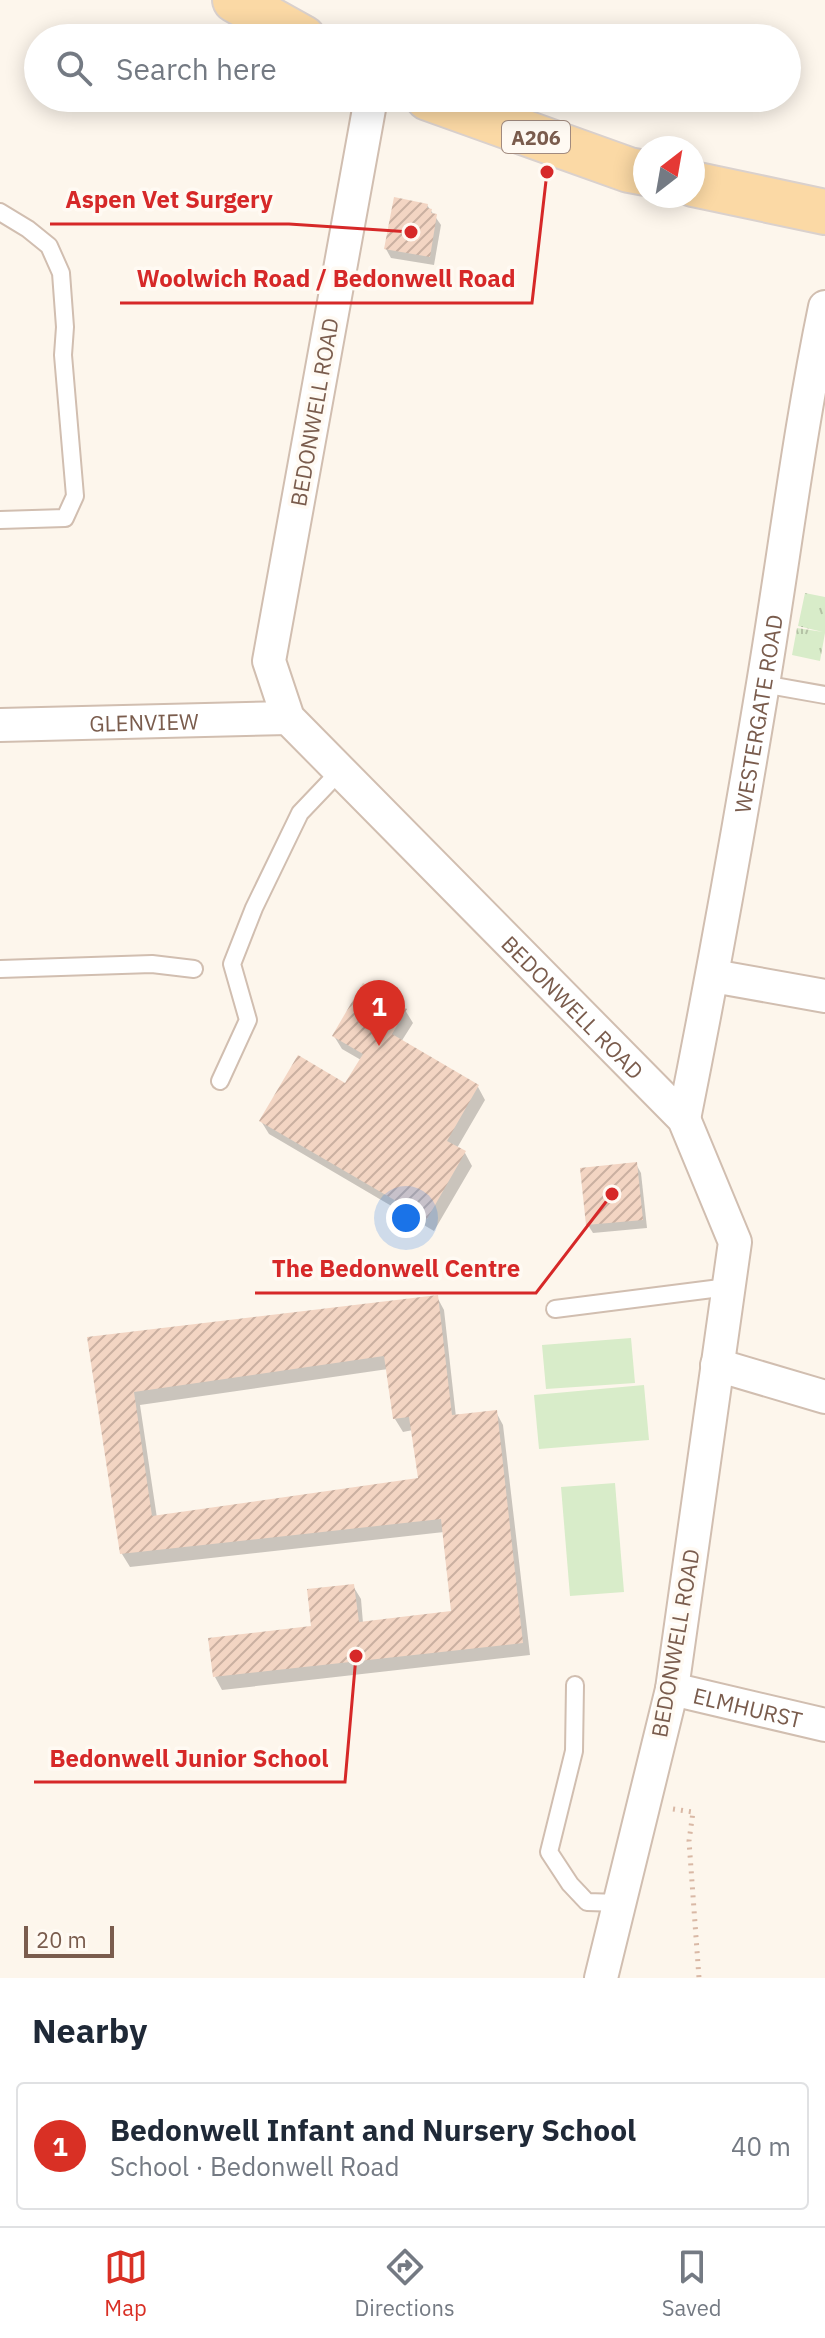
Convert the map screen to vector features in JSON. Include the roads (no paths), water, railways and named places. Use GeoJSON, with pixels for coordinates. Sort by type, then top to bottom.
{"type":"FeatureCollection","features":[{"type":"Feature","properties":{"kind":"main road"},"geometry":{"type":"LineString","coordinates":[[235,0],[278,24]]}},
{"type":"Feature","properties":{"kind":"main road","name":"A206"},"geometry":{"type":"LineString","coordinates":[[467,112],[633,171]]}},
{"type":"Feature","properties":{"kind":"main road"},"geometry":{"type":"LineString","coordinates":[[705,187],[825,212]]}},
{"type":"Feature","properties":{"kind":"street","name":"BEDONWELL ROAD"},"geometry":{"type":"LineString","coordinates":[[368,112],[269,661],[288,718],[684,1119],[735,1242],[672,1689],[601,1978]]}},
{"type":"Feature","properties":{"kind":"street","name":"WESTERGATE ROAD"},"geometry":{"type":"LineString","coordinates":[[684,1119],[713,976],[825,307]]}},
{"type":"Feature","properties":{"kind":"street","name":"GLENVIEW"},"geometry":{"type":"LineString","coordinates":[[0,725],[288,718]]}},
{"type":"Feature","properties":{"kind":"street"},"geometry":{"type":"LineString","coordinates":[[713,976],[825,996]]}},
{"type":"Feature","properties":{"kind":"street"},"geometry":{"type":"LineString","coordinates":[[717,1365],[825,1397]]}},
{"type":"Feature","properties":{"kind":"street","name":"ELMHURST"},"geometry":{"type":"LineString","coordinates":[[672,1689],[825,1725]]}},
{"type":"Feature","properties":{"kind":"lane"},"geometry":{"type":"LineString","coordinates":[[0,212],[49,246],[61,273],[64,369],[75,496],[65,518],[0,520]]}},
{"type":"Feature","properties":{"kind":"lane"},"geometry":{"type":"LineString","coordinates":[[763,684],[825,695]]}},
{"type":"Feature","properties":{"kind":"lane"},"geometry":{"type":"LineString","coordinates":[[220,1081],[248,1020],[232,964],[237,950],[300,813],[340,771]]}},
{"type":"Feature","properties":{"kind":"lane"},"geometry":{"type":"LineString","coordinates":[[0,969],[152,964],[194,969]]}},
{"type":"Feature","properties":{"kind":"lane"},"geometry":{"type":"LineString","coordinates":[[555,1309],[728,1287]]}},
{"type":"Feature","properties":{"kind":"lane"},"geometry":{"type":"LineString","coordinates":[[575,1685],[574,1751],[549,1852],[570,1884],[587,1902],[620,1903]]}},
{"type":"Feature","properties":{"kind":"place","name":"Woolwich Road / Bedonwell Road"},"geometry":{"type":"Point","coordinates":[547,172]}},
{"type":"Feature","properties":{"kind":"place","name":"Aspen Vet Surgery"},"geometry":{"type":"Point","coordinates":[411,232]}},
{"type":"Feature","properties":{"kind":"place","name":"Bedonwell Infant and Nursery School"},"geometry":{"type":"Point","coordinates":[379,1046]}},
{"type":"Feature","properties":{"kind":"place","name":"The Bedonwell Centre"},"geometry":{"type":"Point","coordinates":[612,1194]}},
{"type":"Feature","properties":{"kind":"place","name":"Bedonwell Junior School"},"geometry":{"type":"Point","coordinates":[356,1656]}}]}
